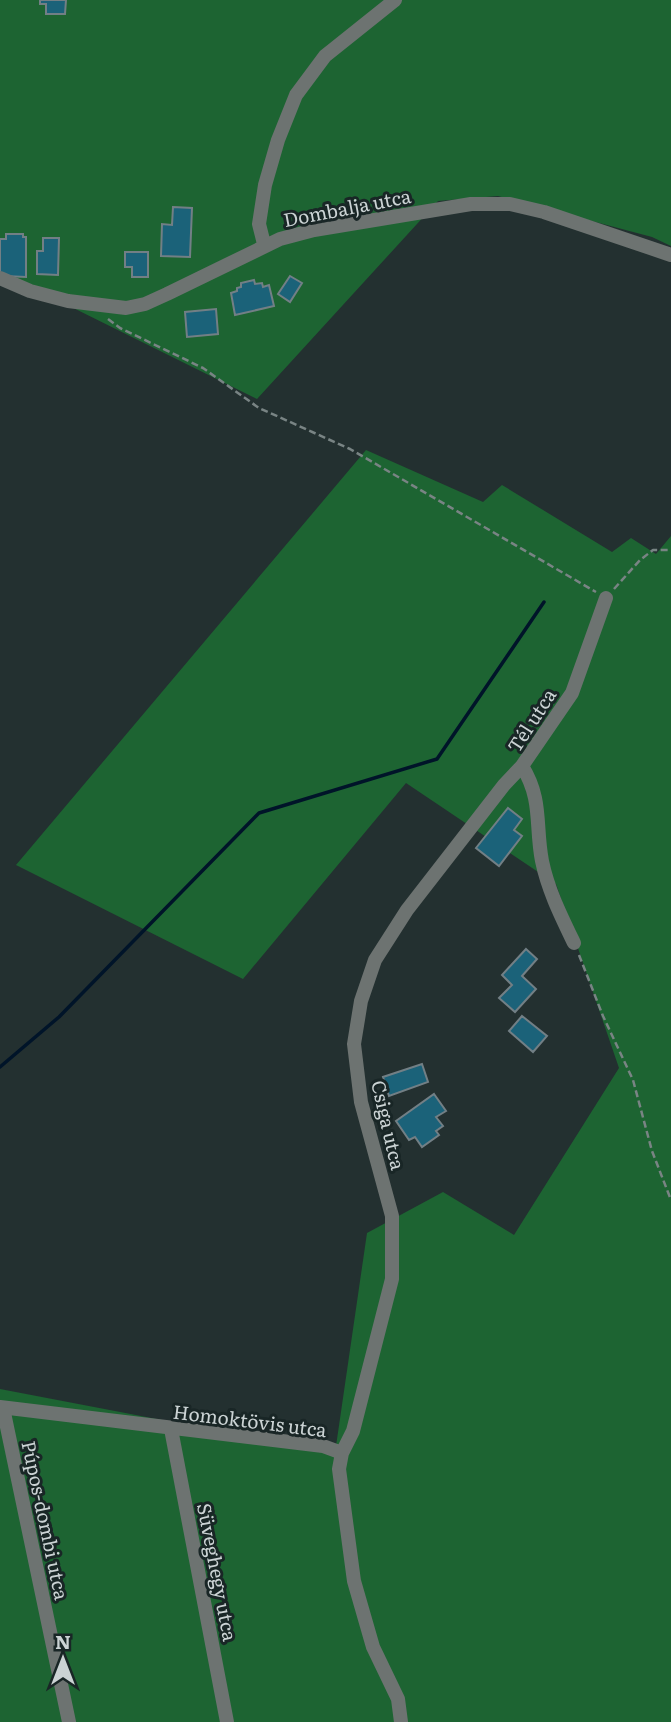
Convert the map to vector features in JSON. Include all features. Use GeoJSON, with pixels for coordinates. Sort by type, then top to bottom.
{"type":"FeatureCollection","features":[{"type":"Feature","properties":{"kind":"street"},"geometry":{"type":"LineString","coordinates":[[264,244],[259,224],[265,185],[278,140],[296,95],[325,56],[395,0]]}},
{"type":"Feature","properties":{"kind":"street","name":"Dombalja utca"},"geometry":{"type":"LineString","coordinates":[[0,278],[30,291],[85,304],[125,308],[145,304],[264,244],[327,228],[471,204],[497,203],[544,212],[671,255]]}},
{"type":"Feature","properties":{"kind":"street","name":"Tél utca"},"geometry":{"type":"LineString","coordinates":[[574,943],[548,886],[541,857],[536,799],[532,783],[522,766],[572,693],[606,598]]}},
{"type":"Feature","properties":{"kind":"street","name":"Csiga utca"},"geometry":{"type":"LineString","coordinates":[[342,1453],[353,1431],[392,1279],[392,1216],[361,1101],[354,1044],[361,1001],[374,960],[407,910],[504,785],[522,766]]}},
{"type":"Feature","properties":{"kind":"street","name":"Homoktövis utca"},"geometry":{"type":"LineString","coordinates":[[1,1407],[323,1446],[342,1453],[339,1469],[354,1581],[373,1647],[398,1699],[401,1722]]}},
{"type":"Feature","properties":{"kind":"street","name":"Púpos-dombi utca"},"geometry":{"type":"LineString","coordinates":[[1,1407],[69,1722]]}},
{"type":"Feature","properties":{"kind":"street","name":"Süveghegy utca"},"geometry":{"type":"LineString","coordinates":[[171,1429],[227,1722]]}},
{"type":"Feature","properties":{"kind":"path"},"geometry":{"type":"LineString","coordinates":[[85,304],[120,328],[203,368],[259,408],[351,449],[606,598],[650,552],[671,550]]}},
{"type":"Feature","properties":{"kind":"path"},"geometry":{"type":"LineString","coordinates":[[574,943],[603,1016],[633,1080],[652,1151],[671,1200]]}},
{"type":"Feature","properties":{"kind":"green space"},"geometry":{"type":"Polygon","coordinates":[[[0,0],[671,0],[671,246],[652,237],[498,196],[438,201],[257,399],[0,270],[0,0]]]}},
{"type":"Feature","properties":{"kind":"green space"},"geometry":{"type":"Polygon","coordinates":[[[366,450],[483,502],[502,485],[612,552],[631,538],[656,554],[671,536],[671,1722],[0,1722],[0,1389],[335,1453],[367,1233],[443,1192],[514,1235],[619,1068],[556,884],[406,783],[243,979],[16,865],[366,450]]]}},
{"type":"Feature","properties":{"kind":"building"},"geometry":{"type":"Polygon","coordinates":[[[40,0],[66,0],[65,14],[46,14],[46,4],[40,4],[40,0]]]}},
{"type":"Feature","properties":{"kind":"building"},"geometry":{"type":"Polygon","coordinates":[[[173,207],[192,208],[190,257],[161,256],[162,224],[172,225],[173,207]]]}},
{"type":"Feature","properties":{"kind":"building"},"geometry":{"type":"Polygon","coordinates":[[[6,234],[23,234],[23,237],[26,237],[26,277],[4,276],[0,272],[0,239],[6,239],[6,234]]]}},
{"type":"Feature","properties":{"kind":"building"},"geometry":{"type":"Polygon","coordinates":[[[43,238],[59,238],[58,275],[37,274],[37,251],[43,251],[43,238]]]}},
{"type":"Feature","properties":{"kind":"building"},"geometry":{"type":"Polygon","coordinates":[[[125,252],[148,252],[148,277],[132,277],[132,267],[125,267],[125,252]]]}},
{"type":"Feature","properties":{"kind":"building"},"geometry":{"type":"Polygon","coordinates":[[[290,276],[302,283],[290,302],[278,294],[290,276]]]}},
{"type":"Feature","properties":{"kind":"building"},"geometry":{"type":"Polygon","coordinates":[[[254,280],[255,284],[262,283],[263,287],[269,285],[274,306],[235,315],[231,293],[241,287],[241,283],[254,280]]]}},
{"type":"Feature","properties":{"kind":"building"},"geometry":{"type":"Polygon","coordinates":[[[216,309],[218,334],[187,337],[185,312],[216,309]]]}},
{"type":"Feature","properties":{"kind":"building"},"geometry":{"type":"Polygon","coordinates":[[[508,808],[522,819],[514,830],[522,836],[499,866],[476,848],[508,808]]]}},
{"type":"Feature","properties":{"kind":"building"},"geometry":{"type":"Polygon","coordinates":[[[526,949],[537,959],[522,976],[536,989],[515,1012],[499,998],[512,985],[502,975],[526,949]]]}},
{"type":"Feature","properties":{"kind":"building"},"geometry":{"type":"Polygon","coordinates":[[[522,1016],[547,1036],[533,1052],[509,1031],[522,1016]]]}},
{"type":"Feature","properties":{"kind":"building"},"geometry":{"type":"Polygon","coordinates":[[[422,1064],[428,1082],[389,1096],[383,1077],[422,1064]]]}},
{"type":"Feature","properties":{"kind":"building"},"geometry":{"type":"Polygon","coordinates":[[[434,1094],[446,1111],[436,1117],[443,1126],[436,1131],[439,1135],[422,1147],[415,1137],[409,1140],[396,1121],[434,1094]]]}},
{"type":"Feature","properties":{"kind":"waterway"},"geometry":{"type":"LineString","coordinates":[[0,1067],[59,1017],[259,813],[437,759],[544,602]]}}]}
